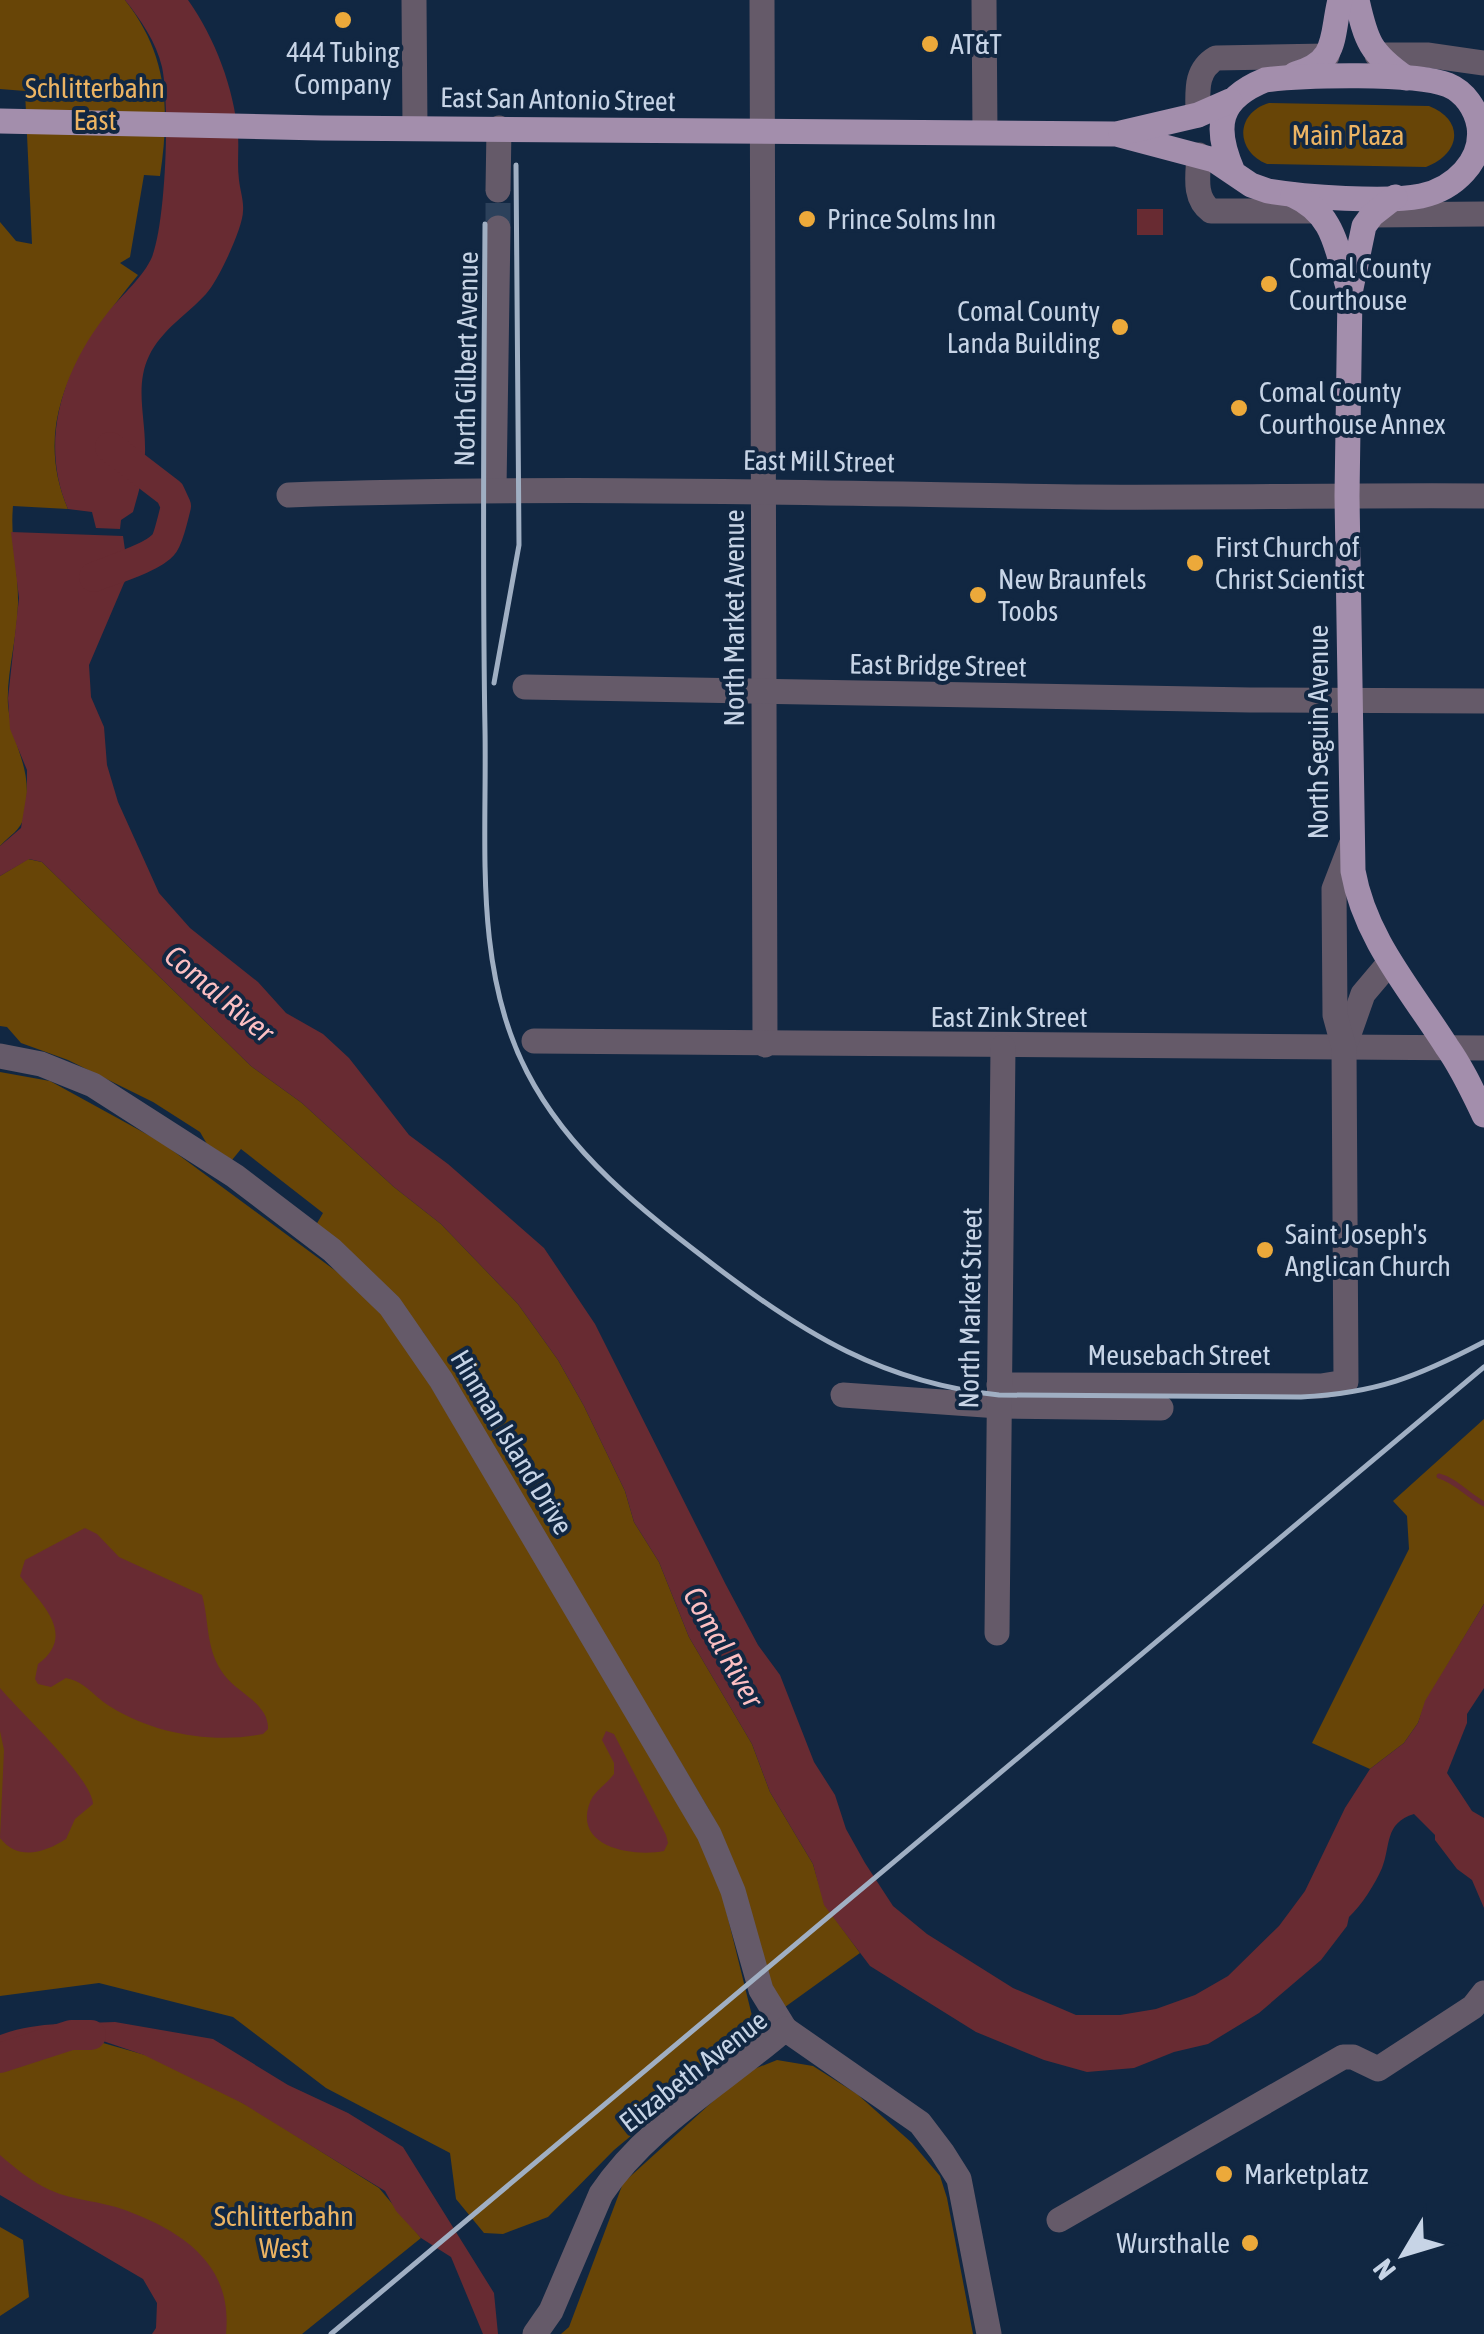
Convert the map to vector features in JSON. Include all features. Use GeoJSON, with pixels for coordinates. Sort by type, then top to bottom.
{"type":"FeatureCollection","features":[{"type":"Feature","properties":{"kind":"main road"},"geometry":{"type":"LineString","coordinates":[[1282,78],[1309,70],[1327,56],[1340,0]]}},
{"type":"Feature","properties":{"kind":"main road"},"geometry":{"type":"LineString","coordinates":[[1357,0],[1362,30],[1377,55],[1406,78]]}},
{"type":"Feature","properties":{"kind":"main road"},"geometry":{"type":"LineString","coordinates":[[1282,78],[1406,78],[1446,84],[1477,106],[1480,133],[1476,167],[1422,196],[1395,197],[1292,195],[1251,185],[1232,172],[1225,154],[1222,126],[1230,100],[1248,87],[1282,78]]}},
{"type":"Feature","properties":{"kind":"main road","name":"East San Antonio Street"},"geometry":{"type":"LineString","coordinates":[[1116,134],[1198,115],[1230,100]]}},
{"type":"Feature","properties":{"kind":"main road","name":"East San Antonio Street"},"geometry":{"type":"LineString","coordinates":[[0,121],[322,128],[1116,134],[1200,155],[1232,172]]}},
{"type":"Feature","properties":{"kind":"main road"},"geometry":{"type":"LineString","coordinates":[[1292,195],[1320,211]]}},
{"type":"Feature","properties":{"kind":"main road"},"geometry":{"type":"LineString","coordinates":[[1372,215],[1395,197]]}},
{"type":"Feature","properties":{"kind":"main road","name":"North Seguin Avenue"},"geometry":{"type":"LineString","coordinates":[[1320,211],[1334,238],[1350,293]]}},
{"type":"Feature","properties":{"kind":"main road","name":"North Seguin Avenue"},"geometry":{"type":"LineString","coordinates":[[1351,845],[1350,293],[1364,226],[1372,215]]}},
{"type":"Feature","properties":{"kind":"main road"},"geometry":{"type":"LineString","coordinates":[[1351,845],[1359,898],[1372,932],[1448,1048],[1484,1115]]}},
{"type":"Feature","properties":{"kind":"street"},"geometry":{"type":"LineString","coordinates":[[414,0],[415,128]]}},
{"type":"Feature","properties":{"kind":"street","name":"North Market Avenue"},"geometry":{"type":"LineString","coordinates":[[762,0],[765,1046]]}},
{"type":"Feature","properties":{"kind":"street"},"geometry":{"type":"LineString","coordinates":[[984,0],[985,132]]}},
{"type":"Feature","properties":{"kind":"street"},"geometry":{"type":"LineString","coordinates":[[1377,55],[1427,55],[1484,64]]}},
{"type":"Feature","properties":{"kind":"street"},"geometry":{"type":"LineString","coordinates":[[1198,115],[1199,76],[1210,61],[1222,57],[1327,56]]}},
{"type":"Feature","properties":{"kind":"street"},"geometry":{"type":"LineString","coordinates":[[498,190],[499,128]]}},
{"type":"Feature","properties":{"kind":"street"},"geometry":{"type":"LineString","coordinates":[[1200,155],[1199,194],[1211,211],[1320,211]]}},
{"type":"Feature","properties":{"kind":"street"},"geometry":{"type":"LineString","coordinates":[[1372,215],[1484,214]]}},
{"type":"Feature","properties":{"kind":"street","name":"North Gilbert Avenue"},"geometry":{"type":"LineString","coordinates":[[494,490],[498,228]]}},
{"type":"Feature","properties":{"kind":"street","name":"East Mill Street"},"geometry":{"type":"LineString","coordinates":[[289,495],[764,490],[1101,497],[1484,496]]}},
{"type":"Feature","properties":{"kind":"street","name":"East Bridge Street"},"geometry":{"type":"LineString","coordinates":[[525,687],[1484,700]]}},
{"type":"Feature","properties":{"kind":"street","name":"North Seguin Avenue"},"geometry":{"type":"LineString","coordinates":[[1346,1369],[1344,1048],[1335,1015],[1334,889],[1351,845]]}},
{"type":"Feature","properties":{"kind":"street","name":"North Seguin Avenue"},"geometry":{"type":"LineString","coordinates":[[1344,1048],[1363,994],[1390,962]]}},
{"type":"Feature","properties":{"kind":"street","name":"East Zink Street"},"geometry":{"type":"LineString","coordinates":[[534,1041],[765,1046],[1484,1048]]}},
{"type":"Feature","properties":{"kind":"street","name":"North Market Street"},"geometry":{"type":"LineString","coordinates":[[997,1633],[1003,1047]]}},
{"type":"Feature","properties":{"kind":"street","name":"Hinman Island Drive"},"geometry":{"type":"LineString","coordinates":[[0,1056],[41,1064],[93,1085],[204,1156],[332,1250],[390,1306],[442,1380],[710,1834],[733,1891],[761,1990],[785,2029]]}},
{"type":"Feature","properties":{"kind":"street","name":"Meusebach Street"},"geometry":{"type":"LineString","coordinates":[[843,1395],[999,1396],[1321,1386],[1346,1382],[1346,1369]]}},
{"type":"Feature","properties":{"kind":"street","name":"Meusebach Street"},"geometry":{"type":"LineString","coordinates":[[999,1396],[1161,1408]]}},
{"type":"Feature","properties":{"kind":"street"},"geometry":{"type":"LineString","coordinates":[[1060,2220],[1343,2057],[1378,2068],[1473,2007],[1484,1993]]}},
{"type":"Feature","properties":{"kind":"street","name":"Elizabeth Avenue"},"geometry":{"type":"LineString","coordinates":[[535,2334],[552,2312],[601,2194],[612,2177],[647,2140],[785,2029],[920,2123],[959,2178],[989,2334]]}},
{"type":"Feature","properties":{"kind":"street"},"geometry":{"type":"LineString","coordinates":[[755,2054],[824,2058]]}},
{"type":"Feature","properties":{"kind":"green space","name":"Schlitterbahn East"},"geometry":{"type":"Polygon","coordinates":[[[0,0],[125,0],[158,62],[165,128],[160,176],[144,175],[130,257],[120,263],[138,275],[81,355],[58,413],[58,476],[68,509],[13,506],[18,611],[8,705],[25,772],[27,800],[20,826],[0,846],[0,222],[16,241],[32,244],[25,91],[0,89],[0,0]]]}},
{"type":"Feature","properties":{"kind":"green space","name":"Main Plaza"},"geometry":{"type":"Polygon","coordinates":[[[1269,103],[1429,106],[1449,120],[1454,137],[1446,154],[1426,167],[1267,164],[1249,150],[1243,132],[1250,115],[1269,103]]]}},
{"type":"Feature","properties":{"kind":"green space"},"geometry":{"type":"Polygon","coordinates":[[[28,859],[42,862],[251,1066],[302,1103],[441,1224],[518,1304],[558,1360],[625,1491],[634,1522],[659,1562],[689,1637],[752,1744],[770,1792],[813,1864],[825,1905],[860,1953],[785,2007],[776,1997],[721,1832],[423,1332],[316,1225],[323,1213],[241,1149],[232,1160],[207,1144],[200,1132],[153,1102],[68,1060],[21,1043],[7,1027],[0,1026],[0,876],[28,859]]]}},
{"type":"Feature","properties":{"kind":"green space"},"geometry":{"type":"Polygon","coordinates":[[[0,1072],[50,1081],[161,1142],[344,1277],[392,1322],[701,1836],[721,1890],[756,2032],[614,2150],[548,2217],[503,2234],[484,2233],[456,2199],[450,2153],[326,2088],[233,2017],[99,1983],[0,1996],[0,1072]]]}},
{"type":"Feature","properties":{"kind":"green space"},"geometry":{"type":"Polygon","coordinates":[[[1484,1419],[1484,1604],[1426,1701],[1418,1723],[1404,1743],[1370,1769],[1312,1743],[1409,1549],[1407,1516],[1393,1501],[1484,1419]]]}},
{"type":"Feature","properties":{"kind":"green space","name":"Schlitterbahn West"},"geometry":{"type":"Polygon","coordinates":[[[59,2041],[96,2041],[163,2060],[252,2108],[379,2188],[421,2238],[302,2334],[216,2334],[0,2164],[0,2061],[59,2041]]]}},
{"type":"Feature","properties":{"kind":"green space"},"geometry":{"type":"Polygon","coordinates":[[[777,2060],[813,2066],[857,2094],[912,2143],[940,2176],[973,2334],[561,2334],[569,2327],[623,2183],[744,2073],[777,2060]]]}},
{"type":"Feature","properties":{"kind":"green space"},"geometry":{"type":"Polygon","coordinates":[[[0,2227],[23,2240],[29,2297],[0,2316],[0,2227]]]}},
{"type":"Feature","properties":{"kind":"water"},"geometry":{"type":"Polygon","coordinates":[[[125,0],[188,0],[198,15],[222,64],[232,99],[243,207],[234,241],[211,287],[168,330],[149,356],[142,389],[143,471],[133,512],[121,520],[120,529],[96,528],[92,512],[68,509],[55,457],[60,405],[68,380],[93,333],[152,257],[161,217],[166,134],[162,67],[147,32],[125,0]]]}},
{"type":"Feature","properties":{"kind":"water"},"geometry":{"type":"Polygon","coordinates":[[[1137,209],[1163,209],[1163,235],[1137,235],[1137,209]]]}},
{"type":"Feature","properties":{"kind":"water"},"geometry":{"type":"Polygon","coordinates":[[[11,532],[123,536],[126,557],[135,565],[89,665],[91,697],[104,727],[107,765],[118,802],[159,893],[190,928],[258,982],[286,1013],[323,1034],[349,1058],[409,1135],[544,1248],[595,1324],[726,1585],[758,1645],[780,1675],[814,1762],[835,1795],[846,1829],[893,1906],[927,1934],[1013,1988],[1076,2015],[1120,2015],[1156,2009],[1195,1995],[1228,1976],[1279,1926],[1305,1891],[1345,1808],[1370,1769],[1404,1743],[1418,1723],[1425,1701],[1484,1604],[1484,1688],[1467,1714],[1447,1773],[1472,1811],[1484,1818],[1484,1908],[1472,1880],[1457,1869],[1435,1835],[1414,1814],[1404,1818],[1393,1829],[1372,1887],[1321,1960],[1259,2013],[1208,2044],[1134,2068],[1087,2072],[1044,2060],[976,2032],[870,1966],[824,1905],[813,1864],[770,1792],[752,1744],[689,1637],[659,1562],[634,1522],[625,1491],[584,1406],[558,1360],[518,1304],[441,1224],[302,1103],[251,1066],[42,862],[29,859],[0,876],[0,846],[21,828],[27,791],[27,770],[10,729],[8,698],[19,598],[11,532]]]}},
{"type":"Feature","properties":{"kind":"water"},"geometry":{"type":"Polygon","coordinates":[[[85,1528],[97,1534],[119,1557],[202,1595],[214,1656],[225,1676],[264,1713],[268,1729],[263,1734],[225,1738],[165,1730],[128,1716],[73,1680],[66,1678],[51,1687],[38,1684],[38,1664],[50,1653],[55,1630],[45,1608],[20,1576],[25,1560],[85,1528]]]}},
{"type":"Feature","properties":{"kind":"water"},"geometry":{"type":"Polygon","coordinates":[[[0,1688],[81,1778],[93,1804],[75,1819],[66,1839],[40,1851],[15,1850],[0,1838],[4,1750],[0,1688]]]}},
{"type":"Feature","properties":{"kind":"water"},"geometry":{"type":"Polygon","coordinates":[[[606,1731],[614,1734],[666,1835],[664,1851],[623,1850],[599,1840],[591,1831],[587,1820],[591,1800],[614,1774],[614,1763],[602,1740],[606,1731]]]}},
{"type":"Feature","properties":{"kind":"water"},"geometry":{"type":"Polygon","coordinates":[[[115,2022],[213,2039],[403,2147],[494,2293],[498,2334],[483,2334],[451,2257],[421,2238],[396,2211],[385,2191],[242,2103],[144,2055],[103,2041],[31,2040],[0,2060],[0,2035],[43,2025],[115,2022]]]}},
{"type":"Feature","properties":{"kind":"water"},"geometry":{"type":"Polygon","coordinates":[[[0,2155],[50,2190],[125,2210],[185,2241],[213,2270],[226,2310],[226,2334],[152,2334],[157,2303],[143,2279],[0,2195],[0,2155]]]}},
{"type":"Feature","properties":{"kind":"waterway"},"geometry":{"type":"LineString","coordinates":[[94,577],[158,550],[167,538],[176,506],[170,493],[110,447]]}},
{"type":"Feature","properties":{"kind":"waterway"},"geometry":{"type":"LineString","coordinates":[[1439,1476],[1484,1504]]}},
{"type":"Feature","properties":{"kind":"waterway","name":"Comal River"},"geometry":{"type":"LineString","coordinates":[[0,2058],[71,2035],[91,2035]]}},
{"type":"Feature","properties":{"kind":"tunnel"},"geometry":{"type":"LineString","coordinates":[[498,190],[498,228]]}},
{"type":"Feature","properties":{"kind":"railway"},"geometry":{"type":"LineString","coordinates":[[494,683],[519,545],[516,165]]}},
{"type":"Feature","properties":{"kind":"railway"},"geometry":{"type":"LineString","coordinates":[[485,224],[486,905],[498,991],[510,1032],[544,1102],[586,1155],[661,1224],[814,1334],[882,1367],[957,1389],[999,1395],[1328,1395],[1396,1381],[1484,1342]]}},
{"type":"Feature","properties":{"kind":"railway"},"geometry":{"type":"LineString","coordinates":[[331,2334],[1484,1367]]}},
{"type":"Feature","properties":{"kind":"place","name":"444 Tubing Company"},"geometry":{"type":"Point","coordinates":[343,20]}},
{"type":"Feature","properties":{"kind":"place","name":"AT&T"},"geometry":{"type":"Point","coordinates":[930,44]}},
{"type":"Feature","properties":{"kind":"place","name":"Prince Solms Inn"},"geometry":{"type":"Point","coordinates":[807,219]}},
{"type":"Feature","properties":{"kind":"place","name":"Comal County Courthouse"},"geometry":{"type":"Point","coordinates":[1269,284]}},
{"type":"Feature","properties":{"kind":"place","name":"Comal County Landa Building"},"geometry":{"type":"Point","coordinates":[1120,327]}},
{"type":"Feature","properties":{"kind":"place","name":"Comal County Courthouse Annex"},"geometry":{"type":"Point","coordinates":[1239,408]}},
{"type":"Feature","properties":{"kind":"place","name":"First Church of Christ Scientist"},"geometry":{"type":"Point","coordinates":[1195,563]}},
{"type":"Feature","properties":{"kind":"place","name":"New Braunfels Toobs"},"geometry":{"type":"Point","coordinates":[978,595]}},
{"type":"Feature","properties":{"kind":"place","name":"Saint Joseph's Anglican Church"},"geometry":{"type":"Point","coordinates":[1265,1250]}},
{"type":"Feature","properties":{"kind":"place","name":"Marketplatz"},"geometry":{"type":"Point","coordinates":[1224,2174]}},
{"type":"Feature","properties":{"kind":"place","name":"Wursthalle"},"geometry":{"type":"Point","coordinates":[1250,2243]}}]}
